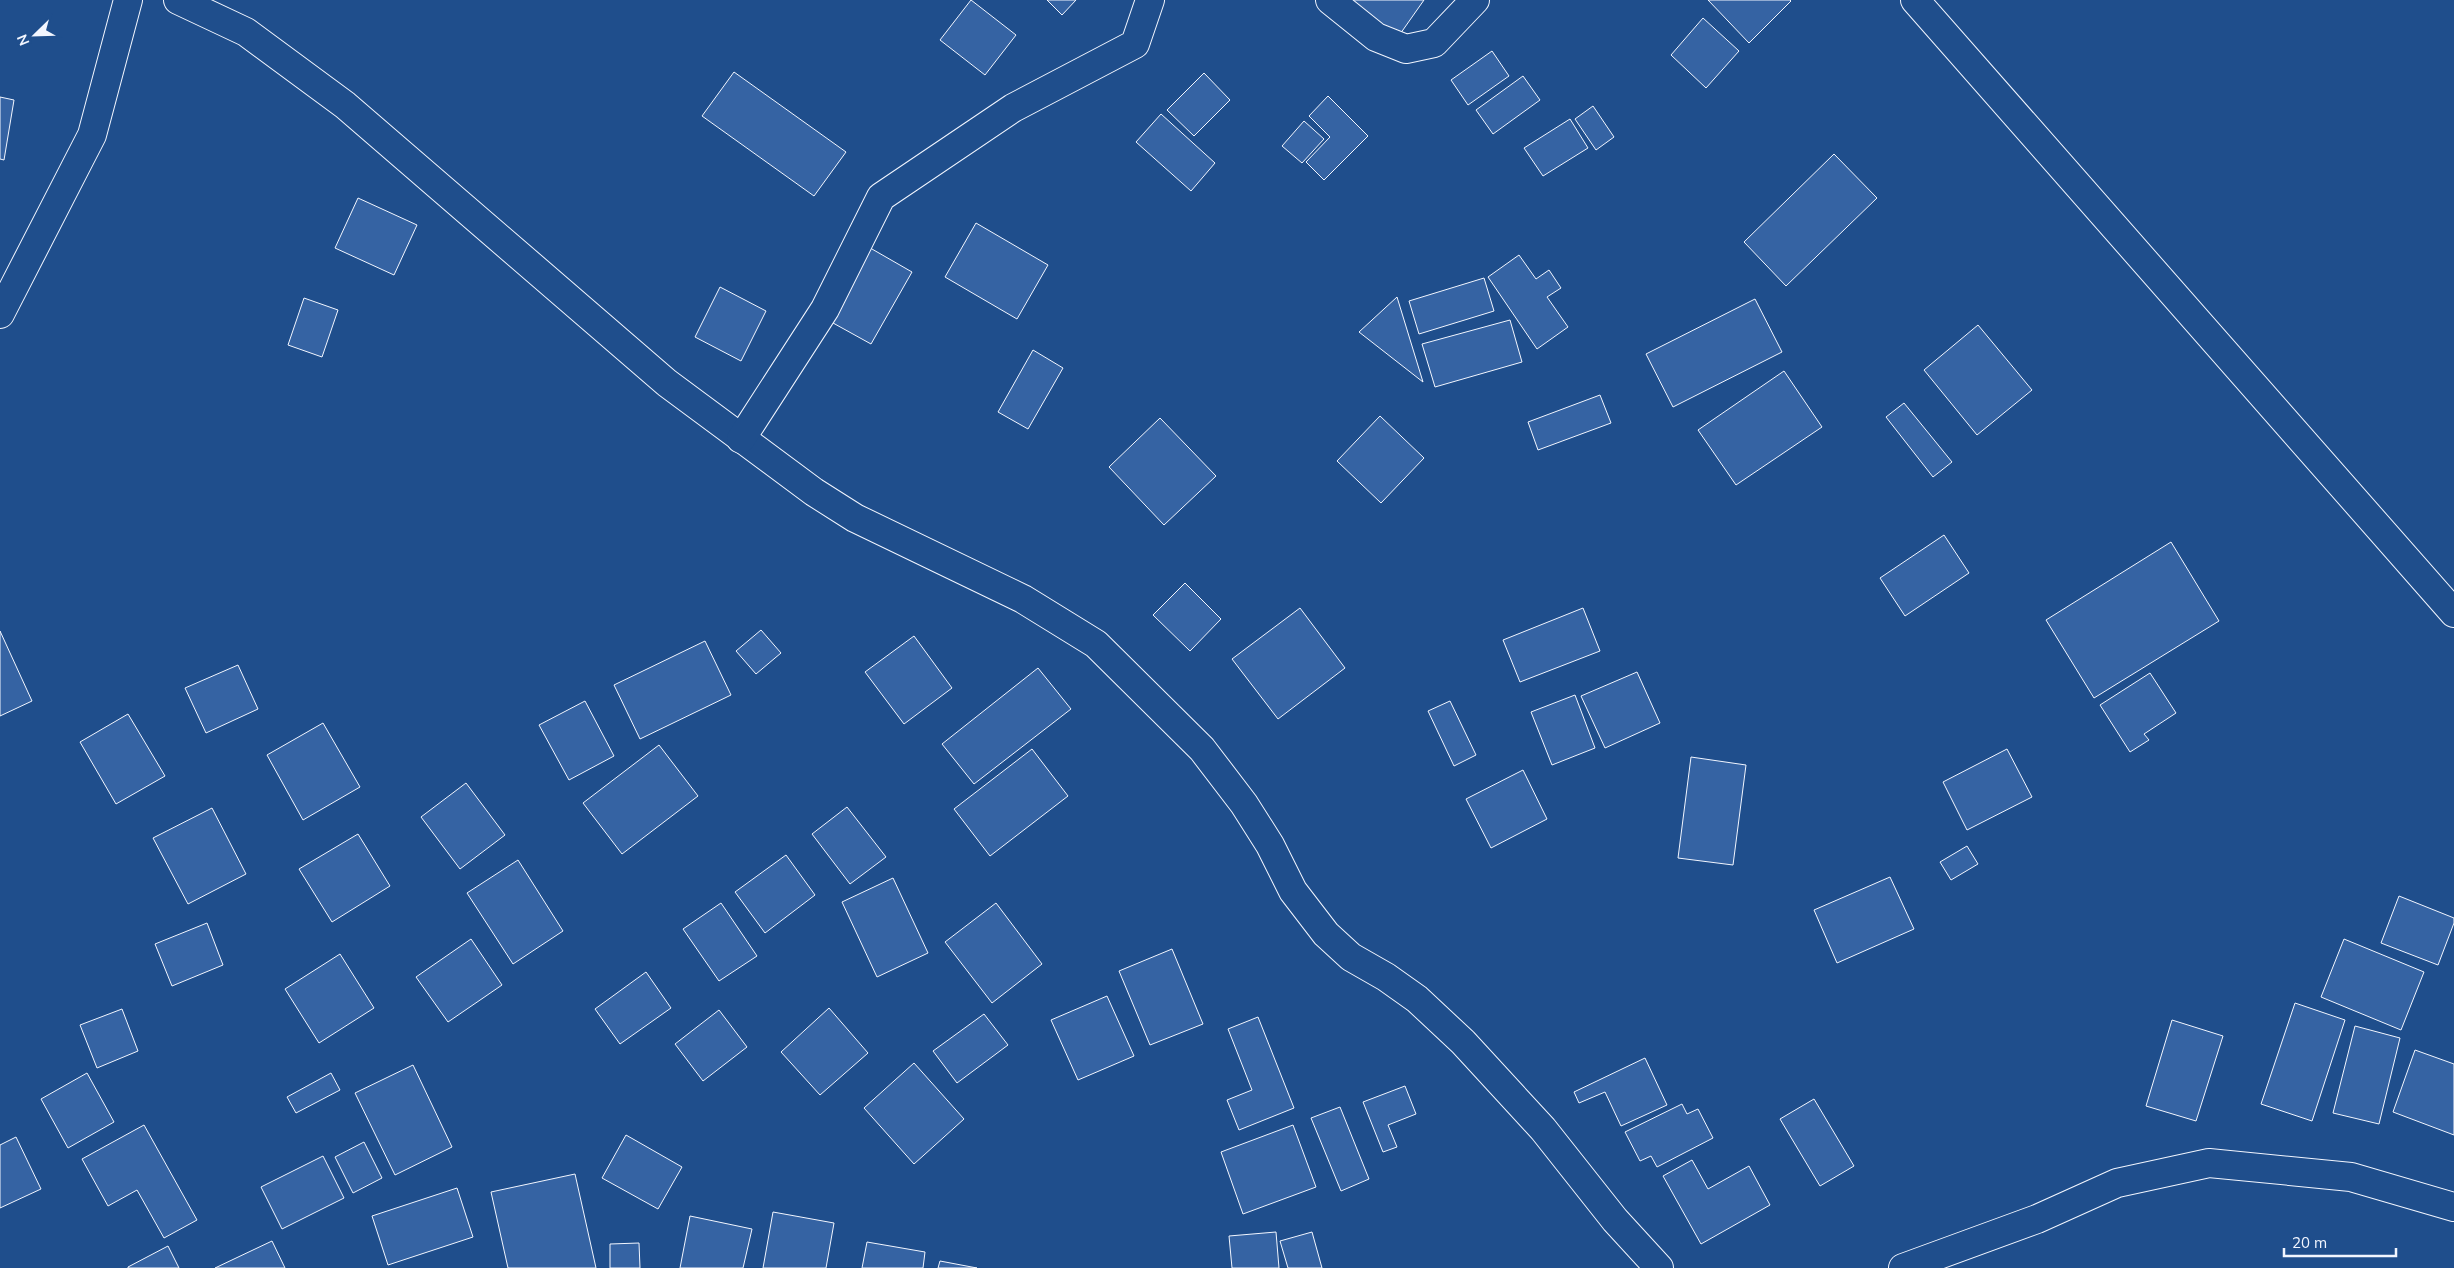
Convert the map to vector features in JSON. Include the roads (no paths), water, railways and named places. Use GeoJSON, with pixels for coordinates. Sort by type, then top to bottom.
{"type":"FeatureCollection","features":[{"type":"Feature","properties":{"kind":"street"},"geometry":{"type":"LineString","coordinates":[[0,314],[92,135],[128,0]]}},
{"type":"Feature","properties":{"kind":"street"},"geometry":{"type":"LineString","coordinates":[[178,0],[246,32],[346,105],[666,382],[814,492],[855,518],[1023,598],[1096,644],[1202,749],[1244,804],[1270,845],[1293,891],[1326,934],[1351,957],[1386,977],[1416,999],[1463,1042],[1543,1129],[1615,1220],[1659,1268]]}},
{"type":"Feature","properties":{"kind":"street"},"geometry":{"type":"LineString","coordinates":[[742,439],[825,309],[881,197],[1013,108],[1135,44],[1150,0]]}},
{"type":"Feature","properties":{"kind":"street"},"geometry":{"type":"LineString","coordinates":[[1330,0],[1376,37],[1406,49],[1434,43],[1475,0]]}},
{"type":"Feature","properties":{"kind":"street"},"geometry":{"type":"LineString","coordinates":[[1915,0],[2454,613]]}},
{"type":"Feature","properties":{"kind":"street"},"geometry":{"type":"LineString","coordinates":[[1903,1268],[2037,1218],[2117,1183],[2210,1163],[2351,1177],[2454,1207]]}}]}
